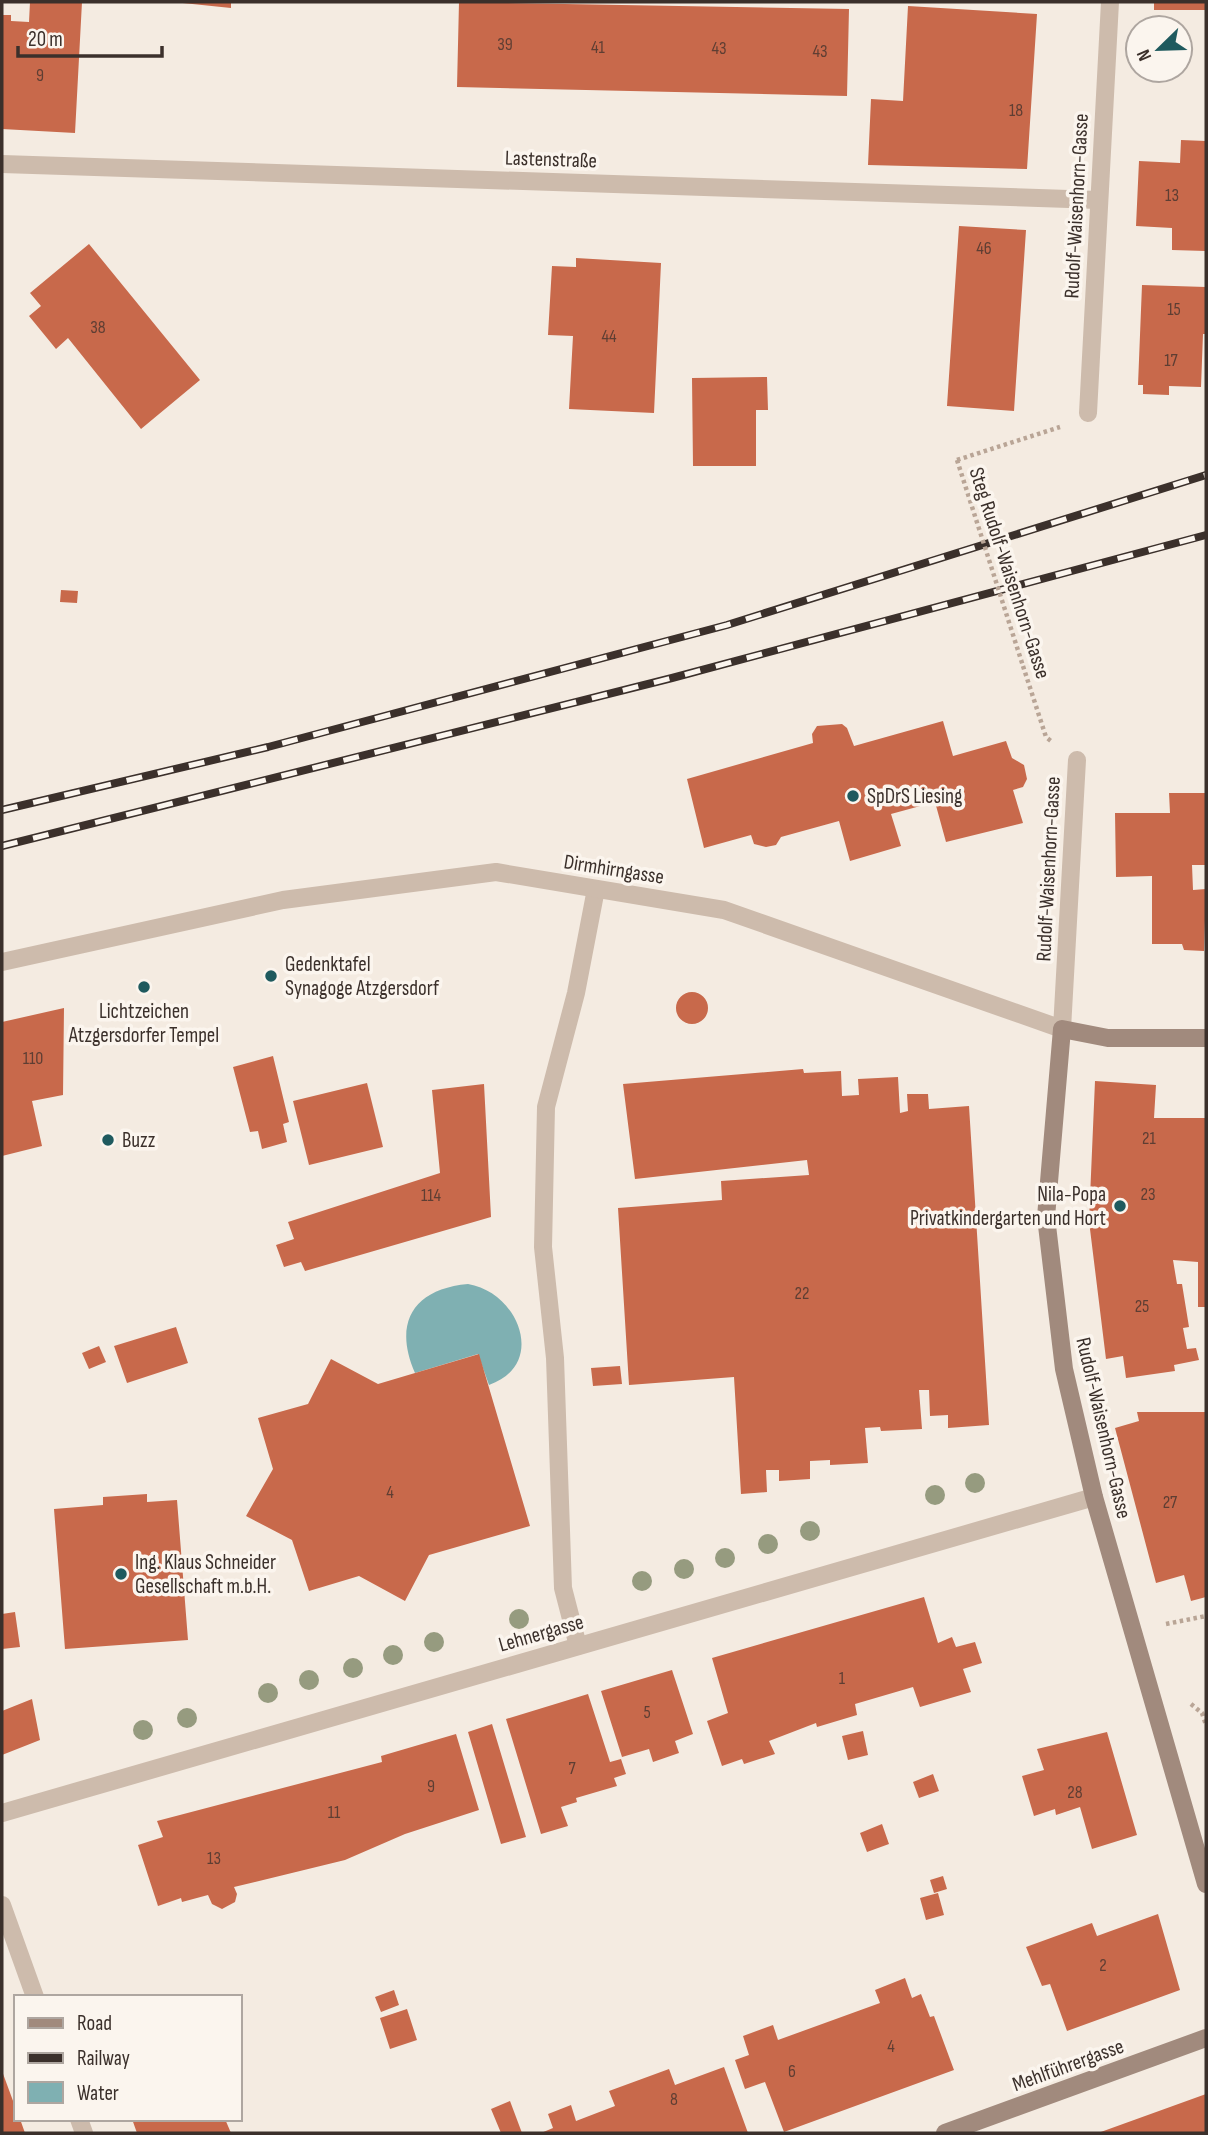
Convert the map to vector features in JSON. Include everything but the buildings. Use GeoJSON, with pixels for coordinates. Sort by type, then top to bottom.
{"type":"FeatureCollection","features":[{"type":"Feature","properties":{"kind":"street","name":"Rudolf-Waisenhorn-Gasse"},"geometry":{"type":"LineString","coordinates":[[1088,413],[1110,2]]}},
{"type":"Feature","properties":{"kind":"street","name":"Lastenstraße"},"geometry":{"type":"LineString","coordinates":[[2,164],[1099,200]]}},
{"type":"Feature","properties":{"kind":"street","name":"Rudolf-Waisenhorn-Gasse"},"geometry":{"type":"LineString","coordinates":[[1077,761],[1062,1029],[1046,1217],[1064,1369],[1094,1497],[1206,1884]]}},
{"type":"Feature","properties":{"kind":"street","name":"Dirmhirngasse"},"geometry":{"type":"LineString","coordinates":[[2,962],[284,900],[496,873],[724,911],[1062,1029],[1108,1038],[1206,1038]]}},
{"type":"Feature","properties":{"kind":"street"},"geometry":{"type":"LineString","coordinates":[[578,1646],[563,1588],[555,1358],[543,1247],[546,1107],[576,993],[596,889]]}},
{"type":"Feature","properties":{"kind":"street","name":"Lehnergasse"},"geometry":{"type":"LineString","coordinates":[[2,1813],[1094,1497]]}},
{"type":"Feature","properties":{"kind":"street"},"geometry":{"type":"LineString","coordinates":[[2,1905],[34,1995]]}},
{"type":"Feature","properties":{"kind":"street","name":"Mehlführergasse"},"geometry":{"type":"LineString","coordinates":[[945,2133],[1206,2038]]}},
{"type":"Feature","properties":{"kind":"path","name":"Steg Rudolf-Waisenhorn-Gasse"},"geometry":{"type":"LineString","coordinates":[[1046,737],[957,460],[1067,425]]}},
{"type":"Feature","properties":{"kind":"path"},"geometry":{"type":"LineString","coordinates":[[1166,1637],[1162,1625],[1206,1616]]}},
{"type":"Feature","properties":{"kind":"path"},"geometry":{"type":"LineString","coordinates":[[1183,1698],[1186,1710]]}},
{"type":"Feature","properties":{"kind":"path"},"geometry":{"type":"LineString","coordinates":[[1202,1713],[1206,1725]]}},
{"type":"Feature","properties":{"kind":"water"},"geometry":{"type":"Polygon","coordinates":[[[468,1284],[486,1290],[501,1300],[512,1314],[519,1330],[521,1346],[518,1361],[507,1375],[489,1385],[478,1354],[415,1373],[406,1339],[413,1312],[421,1301],[433,1293],[468,1284]]]}},
{"type":"Feature","properties":{"kind":"railway"},"geometry":{"type":"LineString","coordinates":[[2,810],[268,747],[727,625],[1206,475]]}},
{"type":"Feature","properties":{"kind":"railway"},"geometry":{"type":"LineString","coordinates":[[2,846],[672,678],[1206,535]]}},
{"type":"Feature","properties":{"kind":"place","name":"SpDrS Liesing"},"geometry":{"type":"Point","coordinates":[853,796]}},
{"type":"Feature","properties":{"kind":"place","name":"Gedenktafel Synagoge Atzgersdorf"},"geometry":{"type":"Point","coordinates":[271,976]}},
{"type":"Feature","properties":{"kind":"place","name":"Lichtzeichen Atzgersdorfer Tempel"},"geometry":{"type":"Point","coordinates":[144,987]}},
{"type":"Feature","properties":{"kind":"place","name":"Buzz"},"geometry":{"type":"Point","coordinates":[108,1140]}},
{"type":"Feature","properties":{"kind":"place","name":"Nila-Popa Privatkindergarten und Hort"},"geometry":{"type":"Point","coordinates":[1120,1206]}},
{"type":"Feature","properties":{"kind":"place","name":"Ing. Klaus Schneider Gesellschaft m.b.H."},"geometry":{"type":"Point","coordinates":[121,1574]}}]}
